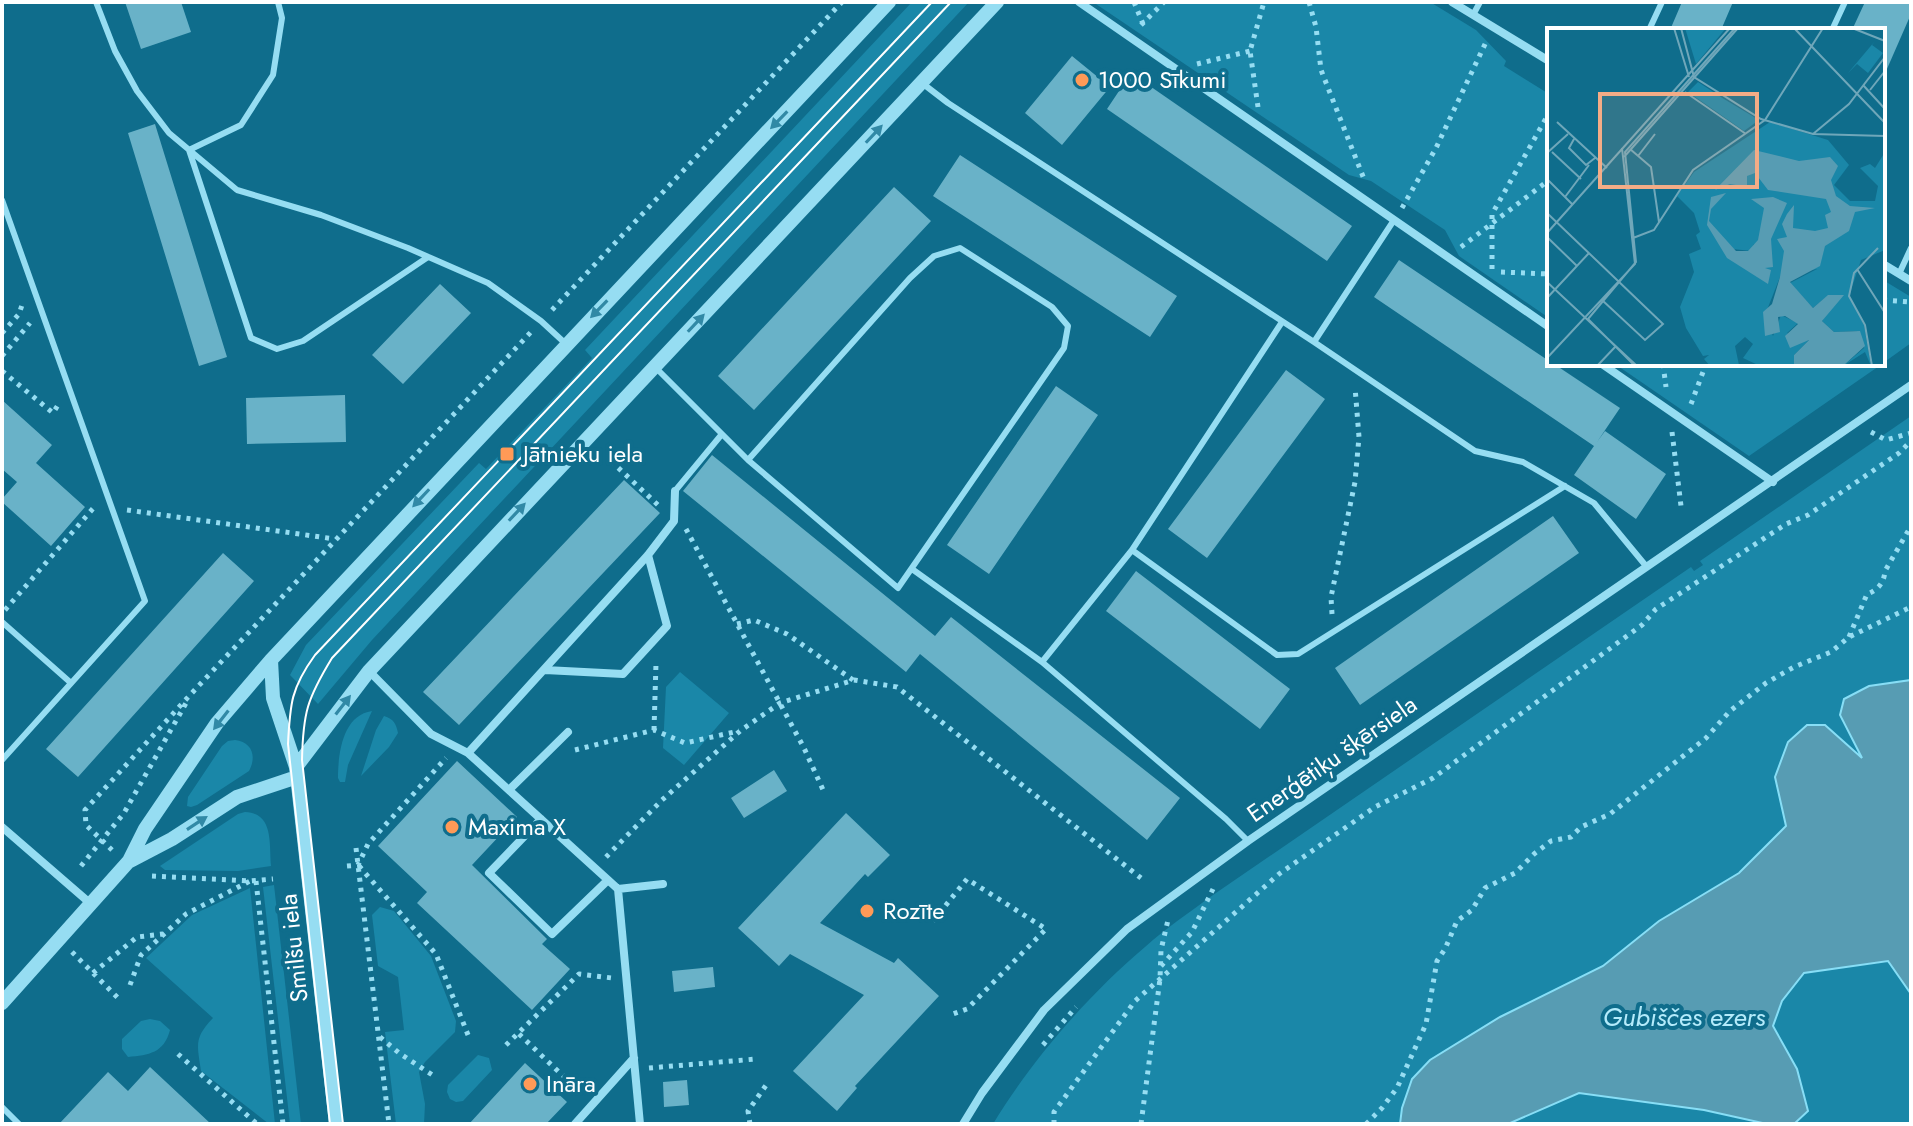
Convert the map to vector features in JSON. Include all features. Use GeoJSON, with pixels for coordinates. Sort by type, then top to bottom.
{"type":"FeatureCollection","features":[{"type":"Feature","properties":{"kind":"street"},"geometry":{"type":"LineString","coordinates":[[2,1003],[129,861],[145,829],[217,723],[271,660],[889,2]]}},
{"type":"Feature","properties":{"kind":"street"},"geometry":{"type":"LineString","coordinates":[[129,861],[172,839],[237,797],[297,772],[369,671],[997,2]]}},
{"type":"Feature","properties":{"kind":"street"},"geometry":{"type":"LineString","coordinates":[[1079,2],[1547,326]]}},
{"type":"Feature","properties":{"kind":"street"},"geometry":{"type":"LineString","coordinates":[[1452,2],[1547,60]]}},
{"type":"Feature","properties":{"kind":"street"},"geometry":{"type":"LineString","coordinates":[[1885,265],[1911,281]]}},
{"type":"Feature","properties":{"kind":"street"},"geometry":{"type":"LineString","coordinates":[[1605,366],[1773,482]]}},
{"type":"Feature","properties":{"kind":"street","name":"Enerģētiķu šķērsiela"},"geometry":{"type":"LineString","coordinates":[[963,1124],[982,1093],[1044,1010],[1127,929],[1248,841],[1911,385]]}},
{"type":"Feature","properties":{"kind":"street"},"geometry":{"type":"LineString","coordinates":[[468,753],[648,555],[674,521],[675,491]]}},
{"type":"Feature","properties":{"kind":"street"},"geometry":{"type":"LineString","coordinates":[[545,670],[623,674],[667,626],[648,555]]}},
{"type":"Feature","properties":{"kind":"street","name":"Smilšu iela"},"geometry":{"type":"LineString","coordinates":[[271,660],[273,698],[297,772],[336,1124]]}},
{"type":"Feature","properties":{"kind":"street"},"geometry":{"type":"LineString","coordinates":[[369,671],[431,734],[468,753],[618,889],[640,1124]]}},
{"type":"Feature","properties":{"kind":"street"},"geometry":{"type":"LineString","coordinates":[[509,790],[568,732]]}},
{"type":"Feature","properties":{"kind":"street"},"geometry":{"type":"LineString","coordinates":[[541,819],[489,873],[552,934],[608,880]]}},
{"type":"Feature","properties":{"kind":"street"},"geometry":{"type":"LineString","coordinates":[[2,827],[91,904]]}},
{"type":"Feature","properties":{"kind":"street"},"geometry":{"type":"LineString","coordinates":[[618,889],[663,884]]}},
{"type":"Feature","properties":{"kind":"street"},"geometry":{"type":"LineString","coordinates":[[575,1124],[634,1058]]}},
{"type":"Feature","properties":{"kind":"lane"},"geometry":{"type":"LineString","coordinates":[[96,2],[115,51],[137,91],[169,133],[237,190],[321,215],[488,283],[541,321],[566,344]]}},
{"type":"Feature","properties":{"kind":"lane"},"geometry":{"type":"LineString","coordinates":[[189,150],[241,125],[273,75],[282,18],[278,2]]}},
{"type":"Feature","properties":{"kind":"lane"},"geometry":{"type":"LineString","coordinates":[[1473,15],[1480,2]]}},
{"type":"Feature","properties":{"kind":"lane"},"geometry":{"type":"LineString","coordinates":[[1650,28],[1662,2]]}},
{"type":"Feature","properties":{"kind":"lane"},"geometry":{"type":"LineString","coordinates":[[1833,28],[1845,2]]}},
{"type":"Feature","properties":{"kind":"lane"},"geometry":{"type":"LineString","coordinates":[[922,83],[1475,451],[1523,462],[1594,503],[1646,566]]}},
{"type":"Feature","properties":{"kind":"lane"},"geometry":{"type":"LineString","coordinates":[[189,150],[251,338],[277,349],[303,341],[428,257]]}},
{"type":"Feature","properties":{"kind":"lane"},"geometry":{"type":"LineString","coordinates":[[2,200],[145,601],[2,760]]}},
{"type":"Feature","properties":{"kind":"lane"},"geometry":{"type":"LineString","coordinates":[[1314,342],[1394,220]]}},
{"type":"Feature","properties":{"kind":"lane"},"geometry":{"type":"LineString","coordinates":[[654,367],[748,460],[898,588],[1064,348],[1068,326],[1052,307],[960,248],[934,256],[910,278],[748,460]]}},
{"type":"Feature","properties":{"kind":"lane"},"geometry":{"type":"LineString","coordinates":[[1899,274],[1911,248]]}},
{"type":"Feature","properties":{"kind":"lane"},"geometry":{"type":"LineString","coordinates":[[1042,662],[1132,550],[1282,322]]}},
{"type":"Feature","properties":{"kind":"lane"},"geometry":{"type":"LineString","coordinates":[[675,491],[722,434]]}},
{"type":"Feature","properties":{"kind":"lane"},"geometry":{"type":"LineString","coordinates":[[1132,550],[1277,655],[1298,654],[1565,486]]}},
{"type":"Feature","properties":{"kind":"lane"},"geometry":{"type":"LineString","coordinates":[[912,569],[1042,662],[1248,841]]}},
{"type":"Feature","properties":{"kind":"lane"},"geometry":{"type":"LineString","coordinates":[[2,622],[71,683]]}},
{"type":"Feature","properties":{"kind":"lane"},"geometry":{"type":"LineString","coordinates":[[2,1107],[19,1124]]}},
{"type":"Feature","properties":{"kind":"path"},"geometry":{"type":"LineString","coordinates":[[113,851],[86,825],[85,810],[842,2]]}},
{"type":"Feature","properties":{"kind":"path"},"geometry":{"type":"LineString","coordinates":[[1134,2],[1143,24]]}},
{"type":"Feature","properties":{"kind":"path"},"geometry":{"type":"LineString","coordinates":[[1127,35],[1143,24],[1164,2]]}},
{"type":"Feature","properties":{"kind":"path"},"geometry":{"type":"LineString","coordinates":[[1261,128],[1250,51],[1264,2]]}},
{"type":"Feature","properties":{"kind":"path"},"geometry":{"type":"LineString","coordinates":[[1309,2],[1316,27],[1321,70],[1364,179],[1356,194]]}},
{"type":"Feature","properties":{"kind":"path"},"geometry":{"type":"LineString","coordinates":[[1394,220],[1436,148],[1493,27]]}},
{"type":"Feature","properties":{"kind":"path"},"geometry":{"type":"LineString","coordinates":[[1177,69],[1250,51]]}},
{"type":"Feature","properties":{"kind":"path"},"geometry":{"type":"LineString","coordinates":[[1547,117],[1492,214],[1492,271],[1547,274]]}},
{"type":"Feature","properties":{"kind":"path"},"geometry":{"type":"LineString","coordinates":[[1448,257],[1547,182]]}},
{"type":"Feature","properties":{"kind":"path"},"geometry":{"type":"LineString","coordinates":[[2,333],[19,314],[30,280]]}},
{"type":"Feature","properties":{"kind":"path"},"geometry":{"type":"LineString","coordinates":[[1885,300],[1911,302]]}},
{"type":"Feature","properties":{"kind":"path"},"geometry":{"type":"LineString","coordinates":[[2,356],[42,309]]}},
{"type":"Feature","properties":{"kind":"path"},"geometry":{"type":"LineString","coordinates":[[1685,421],[1705,366]]}},
{"type":"Feature","properties":{"kind":"path"},"geometry":{"type":"LineString","coordinates":[[1333,631],[1331,597],[1355,482],[1359,437],[1354,370]]}},
{"type":"Feature","properties":{"kind":"path"},"geometry":{"type":"LineString","coordinates":[[2,371],[53,413],[70,391]]}},
{"type":"Feature","properties":{"kind":"path"},"geometry":{"type":"LineString","coordinates":[[1856,424],[1886,440],[1911,433]]}},
{"type":"Feature","properties":{"kind":"path"},"geometry":{"type":"LineString","coordinates":[[1862,441],[1886,425]]}},
{"type":"Feature","properties":{"kind":"path"},"geometry":{"type":"LineString","coordinates":[[1054,1124],[1054,1112],[1135,1001],[1279,874],[1375,807],[1433,778],[1642,625],[1656,609],[1786,524],[1808,515],[1899,453],[1911,441]]}},
{"type":"Feature","properties":{"kind":"path"},"geometry":{"type":"LineString","coordinates":[[611,461],[674,521]]}},
{"type":"Feature","properties":{"kind":"path"},"geometry":{"type":"LineString","coordinates":[[2,613],[106,493]]}},
{"type":"Feature","properties":{"kind":"path"},"geometry":{"type":"LineString","coordinates":[[674,507],[780,703],[824,792]]}},
{"type":"Feature","properties":{"kind":"path"},"geometry":{"type":"LineString","coordinates":[[111,508],[336,540]]}},
{"type":"Feature","properties":{"kind":"path"},"geometry":{"type":"LineString","coordinates":[[1849,637],[1867,594],[1875,591],[1884,580],[1885,571],[1910,529]]}},
{"type":"Feature","properties":{"kind":"path"},"geometry":{"type":"LineString","coordinates":[[1366,1124],[1397,1088],[1426,1024],[1437,961],[1457,921],[1472,910],[1485,888],[1515,873],[1551,841],[1571,837],[1581,827],[1610,814],[1706,738],[1730,711],[1754,692],[1794,667],[1831,652],[1849,637],[1911,607]]}},
{"type":"Feature","properties":{"kind":"path"},"geometry":{"type":"LineString","coordinates":[[737,624],[754,620],[787,634],[854,680],[897,687],[1141,878]]}},
{"type":"Feature","properties":{"kind":"path"},"geometry":{"type":"LineString","coordinates":[[654,730],[657,637]]}},
{"type":"Feature","properties":{"kind":"path"},"geometry":{"type":"LineString","coordinates":[[595,868],[662,800],[740,731],[780,703],[854,680]]}},
{"type":"Feature","properties":{"kind":"path"},"geometry":{"type":"LineString","coordinates":[[81,866],[124,813],[190,695]]}},
{"type":"Feature","properties":{"kind":"path"},"geometry":{"type":"LineString","coordinates":[[541,758],[654,730],[685,743],[740,731]]}},
{"type":"Feature","properties":{"kind":"path"},"geometry":{"type":"LineString","coordinates":[[358,865],[368,844],[457,746]]}},
{"type":"Feature","properties":{"kind":"path"},"geometry":{"type":"LineString","coordinates":[[356,848],[389,1124]]}},
{"type":"Feature","properties":{"kind":"path"},"geometry":{"type":"LineString","coordinates":[[347,866],[358,865]]}},
{"type":"Feature","properties":{"kind":"path"},"geometry":{"type":"LineString","coordinates":[[358,865],[436,954],[470,1040]]}},
{"type":"Feature","properties":{"kind":"path"},"geometry":{"type":"LineString","coordinates":[[152,876],[253,881],[273,879]]}},
{"type":"Feature","properties":{"kind":"path"},"geometry":{"type":"LineString","coordinates":[[933,921],[967,879],[1046,929],[967,1009],[953,1014]]}},
{"type":"Feature","properties":{"kind":"path"},"geometry":{"type":"LineString","coordinates":[[130,985],[141,955],[186,914],[253,881]]}},
{"type":"Feature","properties":{"kind":"path"},"geometry":{"type":"LineString","coordinates":[[253,881],[283,1124]]}},
{"type":"Feature","properties":{"kind":"path"},"geometry":{"type":"LineString","coordinates":[[1160,966],[1192,932],[1214,887],[1206,893]]}},
{"type":"Feature","properties":{"kind":"path"},"geometry":{"type":"LineString","coordinates":[[1141,1124],[1161,950],[1173,896]]}},
{"type":"Feature","properties":{"kind":"path"},"geometry":{"type":"LineString","coordinates":[[1155,931],[1177,914]]}},
{"type":"Feature","properties":{"kind":"path"},"geometry":{"type":"LineString","coordinates":[[93,973],[137,937],[165,934]]}},
{"type":"Feature","properties":{"kind":"path"},"geometry":{"type":"LineString","coordinates":[[71,951],[118,998]]}},
{"type":"Feature","properties":{"kind":"path"},"geometry":{"type":"LineString","coordinates":[[506,1045],[579,974],[627,979]]}},
{"type":"Feature","properties":{"kind":"path"},"geometry":{"type":"LineString","coordinates":[[1040,1048],[1079,1003]]}},
{"type":"Feature","properties":{"kind":"path"},"geometry":{"type":"LineString","coordinates":[[519,1034],[593,1104]]}},
{"type":"Feature","properties":{"kind":"path"},"geometry":{"type":"LineString","coordinates":[[379,1036],[434,1076]]}},
{"type":"Feature","properties":{"kind":"path"},"geometry":{"type":"LineString","coordinates":[[178,1054],[257,1124]]}},
{"type":"Feature","properties":{"kind":"path"},"geometry":{"type":"LineString","coordinates":[[657,1067],[756,1059]]}},
{"type":"Feature","properties":{"kind":"path"},"geometry":{"type":"LineString","coordinates":[[750,1124],[748,1111],[769,1081]]}},
{"type":"Feature","properties":{"kind":"shaded area"},"geometry":{"type":"Polygon","coordinates":[[[912,2],[969,2],[372,640],[318,704],[290,675],[306,645],[479,463],[486,469],[592,358],[585,350],[912,2]]]}},
{"type":"Feature","properties":{"kind":"shaded area"},"geometry":{"type":"Polygon","coordinates":[[[1093,2],[1430,2],[1476,30],[1506,61],[1504,66],[1547,93],[1547,317],[1459,256],[1445,230],[1371,181],[1349,175],[1093,2]]]}},
{"type":"Feature","properties":{"kind":"shaded area"},"geometry":{"type":"Polygon","coordinates":[[[1885,281],[1911,297],[1911,343],[1885,362],[1885,281]]]}},
{"type":"Feature","properties":{"kind":"shaded area"},"geometry":{"type":"Polygon","coordinates":[[[1618,366],[1879,366],[1749,456],[1618,366]]]}},
{"type":"Feature","properties":{"kind":"shaded area"},"geometry":{"type":"Polygon","coordinates":[[[1911,416],[1911,1124],[1508,1124],[1579,1093],[1704,1110],[1699,1030],[1804,973],[1886,962],[1823,941],[1455,1124],[993,1124],[1043,1053],[1082,1007],[1153,940],[1213,895],[1691,567],[1694,571],[1703,565],[1700,561],[1911,416]]]}},
{"type":"Feature","properties":{"kind":"shaded area"},"geometry":{"type":"Polygon","coordinates":[[[680,672],[729,713],[684,765],[663,748],[666,687],[680,672]]]}},
{"type":"Feature","properties":{"kind":"shaded area"},"geometry":{"type":"Polygon","coordinates":[[[372,711],[348,765],[345,782],[340,782],[341,747],[348,727],[362,714],[372,711]]]}},
{"type":"Feature","properties":{"kind":"shaded area"},"geometry":{"type":"Polygon","coordinates":[[[384,716],[394,722],[398,733],[361,776],[376,730],[384,716]]]}},
{"type":"Feature","properties":{"kind":"shaded area"},"geometry":{"type":"Polygon","coordinates":[[[235,740],[249,747],[253,755],[249,771],[197,805],[187,806],[188,797],[222,746],[235,740]]]}},
{"type":"Feature","properties":{"kind":"shaded area"},"geometry":{"type":"Polygon","coordinates":[[[245,812],[261,818],[265,824],[270,840],[271,866],[238,871],[165,870],[160,866],[238,814],[245,812]]]}},
{"type":"Feature","properties":{"kind":"shaded area"},"geometry":{"type":"Polygon","coordinates":[[[274,885],[301,1124],[290,1124],[263,887],[274,885]]]}},
{"type":"Feature","properties":{"kind":"shaded area"},"geometry":{"type":"Polygon","coordinates":[[[250,888],[275,1124],[269,1124],[201,1071],[198,1042],[213,1018],[146,958],[192,915],[250,888]]]}},
{"type":"Feature","properties":{"kind":"shaded area"},"geometry":{"type":"Polygon","coordinates":[[[380,907],[394,911],[431,956],[456,1021],[455,1032],[419,1072],[425,1104],[424,1124],[396,1124],[385,1032],[404,1030],[398,977],[378,966],[372,915],[380,907]]]}},
{"type":"Feature","properties":{"kind":"shaded area"},"geometry":{"type":"Polygon","coordinates":[[[141,1021],[160,1021],[170,1030],[164,1044],[155,1051],[128,1057],[122,1049],[122,1039],[141,1021]]]}},
{"type":"Feature","properties":{"kind":"shaded area"},"geometry":{"type":"Polygon","coordinates":[[[478,1055],[489,1058],[492,1070],[463,1101],[450,1099],[448,1085],[478,1055]]]}},
{"type":"Feature","properties":{"kind":"water","name":"Gubiščes ezers"},"geometry":{"type":"Polygon","coordinates":[[[1911,680],[1911,994],[1888,961],[1804,973],[1782,1001],[1773,1026],[1797,1069],[1808,1111],[1794,1124],[1767,1124],[1704,1110],[1579,1093],[1508,1124],[1400,1124],[1412,1079],[1430,1060],[1500,1017],[1603,966],[1659,921],[1739,873],[1786,826],[1775,777],[1788,742],[1807,725],[1825,725],[1862,758],[1840,715],[1844,699],[1869,686],[1911,680]]]}},
{"type":"Feature","properties":{"kind":"building"},"geometry":{"type":"Polygon","coordinates":[[[125,2],[181,2],[191,32],[141,49],[125,2]]]}},
{"type":"Feature","properties":{"kind":"building"},"geometry":{"type":"Polygon","coordinates":[[[1682,2],[1733,2],[1722,28],[1671,28],[1682,2]]]}},
{"type":"Feature","properties":{"kind":"building"},"geometry":{"type":"Polygon","coordinates":[[[1865,2],[1911,2],[1911,14],[1885,73],[1885,28],[1853,28],[1865,2]]]}},
{"type":"Feature","properties":{"kind":"building"},"geometry":{"type":"Polygon","coordinates":[[[1072,56],[1110,87],[1062,145],[1025,113],[1072,56]]]}},
{"type":"Feature","properties":{"kind":"building"},"geometry":{"type":"Polygon","coordinates":[[[1131,73],[1352,226],[1327,261],[1107,109],[1131,73]]]}},
{"type":"Feature","properties":{"kind":"building"},"geometry":{"type":"Polygon","coordinates":[[[155,124],[227,357],[199,366],[128,133],[155,124]]]}},
{"type":"Feature","properties":{"kind":"building"},"geometry":{"type":"Polygon","coordinates":[[[960,155],[1177,296],[1150,337],[933,196],[960,155]]]}},
{"type":"Feature","properties":{"kind":"building"},"geometry":{"type":"Polygon","coordinates":[[[894,187],[931,221],[754,410],[718,376],[894,187]]]}},
{"type":"Feature","properties":{"kind":"building"},"geometry":{"type":"Polygon","coordinates":[[[1399,260],[1547,360],[1547,366],[1557,366],[1620,408],[1597,442],[1605,431],[1666,474],[1636,519],[1574,475],[1594,446],[1374,297],[1399,260]]]}},
{"type":"Feature","properties":{"kind":"building"},"geometry":{"type":"Polygon","coordinates":[[[440,284],[471,313],[403,384],[372,355],[440,284]]]}},
{"type":"Feature","properties":{"kind":"building"},"geometry":{"type":"Polygon","coordinates":[[[1286,370],[1325,399],[1207,558],[1168,529],[1286,370]]]}},
{"type":"Feature","properties":{"kind":"building"},"geometry":{"type":"Polygon","coordinates":[[[1056,386],[1098,415],[989,574],[947,545],[1056,386]]]}},
{"type":"Feature","properties":{"kind":"building"},"geometry":{"type":"Polygon","coordinates":[[[345,395],[346,442],[247,444],[246,398],[345,395]]]}},
{"type":"Feature","properties":{"kind":"building"},"geometry":{"type":"Polygon","coordinates":[[[2,400],[52,445],[36,463],[85,507],[51,546],[2,502],[17,482],[2,469],[2,400]]]}},
{"type":"Feature","properties":{"kind":"building"},"geometry":{"type":"Polygon","coordinates":[[[712,455],[935,636],[951,617],[1180,798],[1147,840],[920,654],[906,672],[683,491],[712,455]]]}},
{"type":"Feature","properties":{"kind":"building"},"geometry":{"type":"Polygon","coordinates":[[[624,480],[660,513],[459,725],[423,692],[624,480]]]}},
{"type":"Feature","properties":{"kind":"building"},"geometry":{"type":"Polygon","coordinates":[[[1553,516],[1579,553],[1360,705],[1335,668],[1553,516]]]}},
{"type":"Feature","properties":{"kind":"building"},"geometry":{"type":"Polygon","coordinates":[[[223,553],[254,581],[78,777],[46,749],[223,553]]]}},
{"type":"Feature","properties":{"kind":"building"},"geometry":{"type":"Polygon","coordinates":[[[1136,571],[1290,689],[1260,729],[1106,611],[1136,571]]]}},
{"type":"Feature","properties":{"kind":"building"},"geometry":{"type":"Polygon","coordinates":[[[457,761],[517,817],[472,865],[547,939],[542,944],[570,969],[532,1010],[417,903],[427,892],[378,846],[457,761]]]}},
{"type":"Feature","properties":{"kind":"building"},"geometry":{"type":"Polygon","coordinates":[[[774,770],[787,791],[744,818],[731,798],[774,770]]]}},
{"type":"Feature","properties":{"kind":"building"},"geometry":{"type":"Polygon","coordinates":[[[846,813],[890,855],[868,877],[865,874],[820,923],[894,963],[898,958],[939,996],[855,1086],[857,1088],[837,1111],[793,1071],[864,995],[790,954],[779,966],[738,928],[846,813]]]}},
{"type":"Feature","properties":{"kind":"building"},"geometry":{"type":"Polygon","coordinates":[[[713,967],[715,987],[674,992],[672,971],[713,967]]]}},
{"type":"Feature","properties":{"kind":"building"},"geometry":{"type":"Polygon","coordinates":[[[525,1063],[567,1102],[546,1124],[469,1124],[525,1063]]]}},
{"type":"Feature","properties":{"kind":"building"},"geometry":{"type":"Polygon","coordinates":[[[150,1067],[211,1124],[59,1124],[108,1072],[128,1091],[150,1067]]]}},
{"type":"Feature","properties":{"kind":"building"},"geometry":{"type":"Polygon","coordinates":[[[687,1080],[689,1105],[664,1107],[663,1082],[687,1080]]]}},
{"type":"Feature","properties":{"kind":"tram line"},"geometry":{"type":"LineString","coordinates":[[330,1124],[288,744],[291,707],[301,677],[315,655],[932,2]]}},
{"type":"Feature","properties":{"kind":"tram line"},"geometry":{"type":"LineString","coordinates":[[343,1124],[302,760],[308,707],[324,672],[332,658],[951,2]]}},
{"type":"Feature","properties":{"kind":"place","name":"1000 Sīkumi"},"geometry":{"type":"Point","coordinates":[1082,80]}},
{"type":"Feature","properties":{"kind":"place","name":"Jātnieku iela"},"geometry":{"type":"Point","coordinates":[507,454]}},
{"type":"Feature","properties":{"kind":"place","name":"Maxima X"},"geometry":{"type":"Point","coordinates":[452,827]}},
{"type":"Feature","properties":{"kind":"place","name":"Rozīte"},"geometry":{"type":"Point","coordinates":[867,911]}},
{"type":"Feature","properties":{"kind":"place","name":"Ināra"},"geometry":{"type":"Point","coordinates":[530,1084]}}]}
